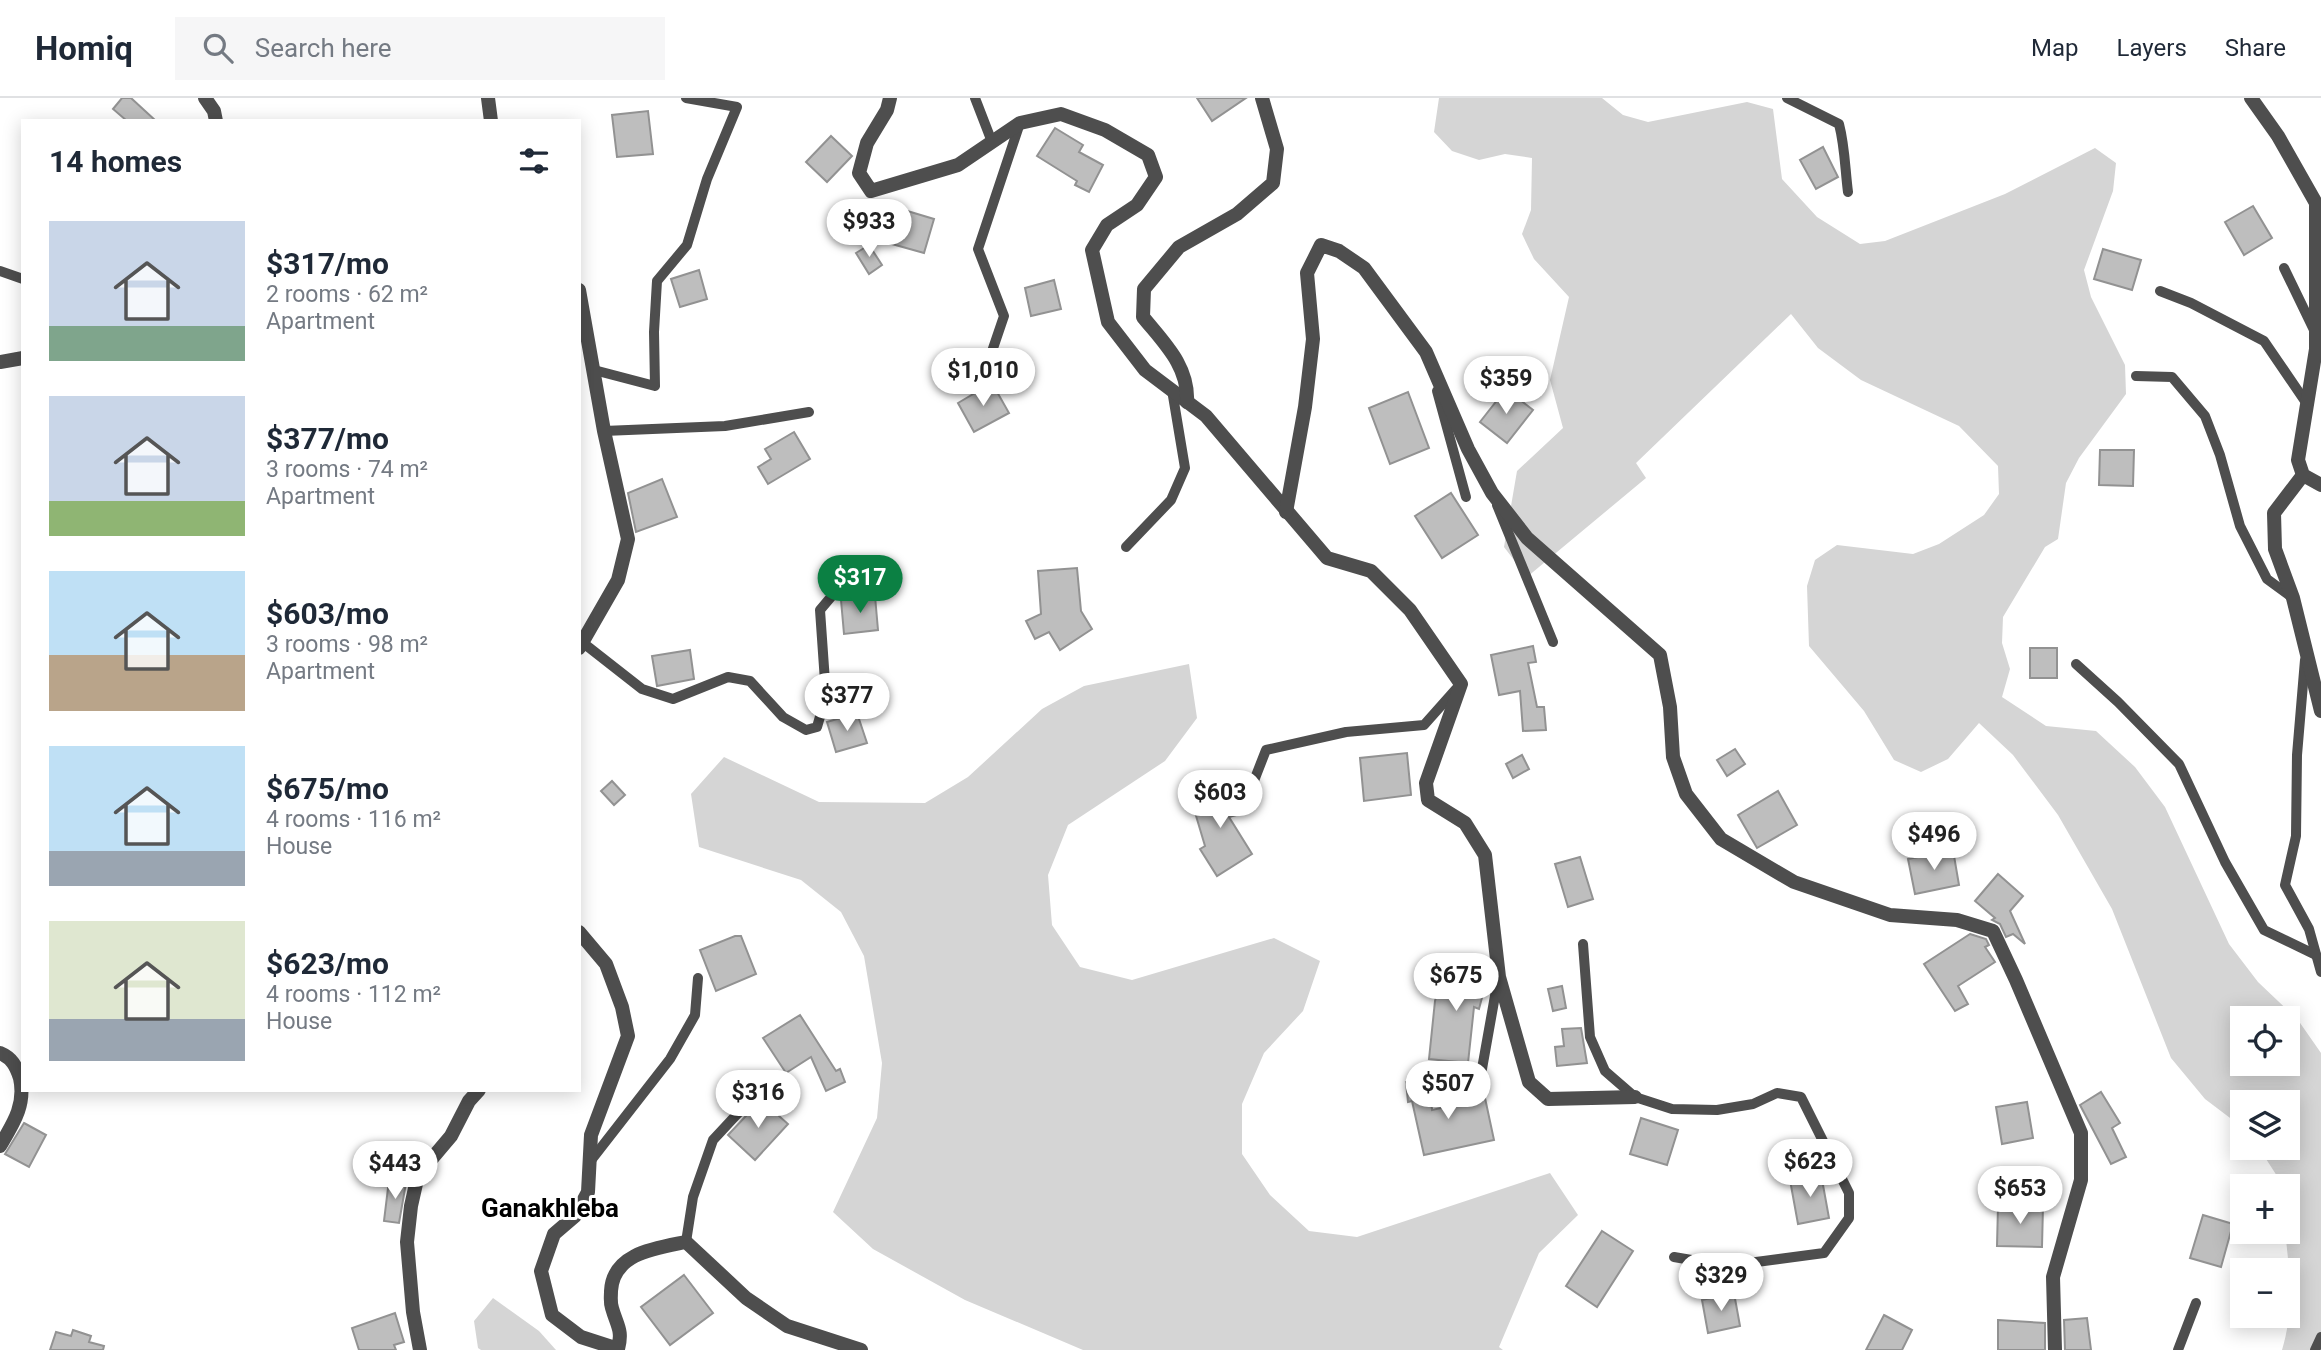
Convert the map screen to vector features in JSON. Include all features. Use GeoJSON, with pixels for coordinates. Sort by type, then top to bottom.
{"type":"FeatureCollection","features":[{"type":"Feature","properties":{"kind":"street"},"geometry":{"type":"LineString","coordinates":[[205,98],[214,111],[216,119]]}},
{"type":"Feature","properties":{"kind":"street"},"geometry":{"type":"LineString","coordinates":[[488,98],[491,119]]}},
{"type":"Feature","properties":{"kind":"street"},"geometry":{"type":"LineString","coordinates":[[890,98],[887,110],[867,143],[859,173],[871,191],[958,165],[1020,123],[1061,114],[1105,130],[1148,155],[1156,177],[1138,205],[1107,225],[1092,250],[1108,322],[1145,370],[1206,416],[1327,558],[1371,571],[1410,610],[1461,684],[1426,783],[1427,800],[1465,823],[1485,855],[1499,977],[1529,1082],[1548,1099],[1634,1097]]}},
{"type":"Feature","properties":{"kind":"street"},"geometry":{"type":"LineString","coordinates":[[1187,402],[1188,385],[1178,361],[1143,317],[1144,289],[1179,247],[1237,214],[1273,183],[1277,149],[1262,98]]}},
{"type":"Feature","properties":{"kind":"street"},"geometry":{"type":"LineString","coordinates":[[2251,98],[2278,136],[2316,203],[2316,349],[2298,460],[2312,480],[2274,513],[2275,549],[2293,598],[2321,711]]}},
{"type":"Feature","properties":{"kind":"street"},"geometry":{"type":"LineString","coordinates":[[1286,512],[1305,407],[1313,339],[1307,273],[1321,245],[1339,251],[1364,268],[1426,352],[1468,449],[1492,493],[1527,538],[1660,655],[1670,707],[1673,757],[1686,794],[1721,839],[1794,883],[1890,915],[1956,920],[1993,931],[2081,1133],[2081,1180],[2053,1277],[2054,1350]]}},
{"type":"Feature","properties":{"kind":"street"},"geometry":{"type":"LineString","coordinates":[[581,300],[604,431],[628,539],[618,580],[581,645]]}},
{"type":"Feature","properties":{"kind":"street"},"geometry":{"type":"LineString","coordinates":[[0,362],[21,358]]}},
{"type":"Feature","properties":{"kind":"street"},"geometry":{"type":"LineString","coordinates":[[581,934],[606,964],[622,1007],[628,1036],[591,1135],[588,1192],[575,1216],[554,1234],[541,1271],[552,1315],[581,1337],[619,1350],[622,1335],[611,1305],[611,1282],[622,1263],[645,1250],[686,1242],[746,1298],[787,1325],[861,1350]]}},
{"type":"Feature","properties":{"kind":"street"},"geometry":{"type":"LineString","coordinates":[[0,1053],[16,1065],[21,1085]]}},
{"type":"Feature","properties":{"kind":"street"},"geometry":{"type":"LineString","coordinates":[[0,1146],[17,1119],[23,1092]]}},
{"type":"Feature","properties":{"kind":"street"},"geometry":{"type":"LineString","coordinates":[[420,1350],[412,1312],[407,1242],[411,1206],[418,1175],[451,1136],[469,1101],[477,1092]]}},
{"type":"Feature","properties":{"kind":"lane"},"geometry":{"type":"LineString","coordinates":[[594,370],[655,386],[657,281],[687,245],[707,179],[737,107],[686,98]]}},
{"type":"Feature","properties":{"kind":"lane"},"geometry":{"type":"LineString","coordinates":[[975,98],[992,142]]}},
{"type":"Feature","properties":{"kind":"lane"},"geometry":{"type":"LineString","coordinates":[[1787,98],[1839,124],[1846,150],[1844,165],[1848,192]]}},
{"type":"Feature","properties":{"kind":"lane"},"geometry":{"type":"LineString","coordinates":[[987,366],[1004,316],[978,249],[1020,123]]}},
{"type":"Feature","properties":{"kind":"lane"},"geometry":{"type":"LineString","coordinates":[[2284,268],[2316,335]]}},
{"type":"Feature","properties":{"kind":"lane"},"geometry":{"type":"LineString","coordinates":[[0,271],[21,278]]}},
{"type":"Feature","properties":{"kind":"lane"},"geometry":{"type":"LineString","coordinates":[[2160,291],[2191,303],[2264,341],[2307,404]]}},
{"type":"Feature","properties":{"kind":"lane"},"geometry":{"type":"LineString","coordinates":[[1426,352],[1466,497]]}},
{"type":"Feature","properties":{"kind":"lane"},"geometry":{"type":"LineString","coordinates":[[2136,376],[2172,377],[2205,416],[2220,454],[2239,526],[2267,579],[2293,598]]}},
{"type":"Feature","properties":{"kind":"lane"},"geometry":{"type":"LineString","coordinates":[[1126,547],[1171,500],[1185,468],[1172,390]]}},
{"type":"Feature","properties":{"kind":"lane"},"geometry":{"type":"LineString","coordinates":[[604,431],[725,426],[809,412]]}},
{"type":"Feature","properties":{"kind":"lane"},"geometry":{"type":"LineString","coordinates":[[1492,493],[1553,642]]}},
{"type":"Feature","properties":{"kind":"lane"},"geometry":{"type":"LineString","coordinates":[[581,645],[642,689],[673,699],[728,677],[750,681],[783,718],[806,730],[817,727],[826,696],[820,610],[842,584]]}},
{"type":"Feature","properties":{"kind":"lane"},"geometry":{"type":"LineString","coordinates":[[2306,650],[2297,755],[2296,836],[2285,885],[2309,929],[2321,972]]}},
{"type":"Feature","properties":{"kind":"lane"},"geometry":{"type":"LineString","coordinates":[[2076,664],[2179,764],[2225,862],[2264,930],[2316,955]]}},
{"type":"Feature","properties":{"kind":"lane"},"geometry":{"type":"LineString","coordinates":[[1250,791],[1266,750],[1346,732],[1424,725],[1461,684]]}},
{"type":"Feature","properties":{"kind":"lane"},"geometry":{"type":"LineString","coordinates":[[1583,944],[1590,1037],[1605,1071],[1634,1097],[1672,1109],[1717,1110],[1753,1104],[1777,1093],[1801,1097],[1849,1193],[1849,1218],[1824,1253],[1726,1266],[1674,1257]]}},
{"type":"Feature","properties":{"kind":"lane"},"geometry":{"type":"LineString","coordinates":[[1479,1080],[1499,977]]}},
{"type":"Feature","properties":{"kind":"lane"},"geometry":{"type":"LineString","coordinates":[[589,1163],[670,1059],[695,1015],[698,978]]}},
{"type":"Feature","properties":{"kind":"lane"},"geometry":{"type":"LineString","coordinates":[[686,1242],[693,1197],[713,1140],[767,1082]]}},
{"type":"Feature","properties":{"kind":"lane"},"geometry":{"type":"LineString","coordinates":[[2178,1350],[2196,1303]]}},
{"type":"Feature","properties":{"kind":"lane"},"geometry":{"type":"LineString","coordinates":[[2315,1350],[2321,1337]]}},
{"type":"Feature","properties":{"kind":"shaded area"},"geometry":{"type":"Polygon","coordinates":[[[1439,98],[1602,98],[1623,115],[1648,122],[1747,102],[1773,109],[1782,179],[1817,217],[1860,244],[1885,241],[2005,194],[2095,148],[2116,163],[2113,191],[2084,270],[2091,297],[2125,365],[2126,394],[2079,458],[2066,483],[2058,539],[2045,547],[2003,617],[2002,643],[2010,669],[2002,697],[2046,726],[2096,731],[2135,767],[2165,807],[2229,944],[2258,982],[2283,1006],[2230,1006],[2230,1076],[2300,1076],[2300,1023],[2321,1053],[2321,1350],[2282,1350],[2287,1328],[2300,1328],[2300,1258],[2287,1258],[2286,1244],[2300,1244],[2300,1174],[2276,1174],[2267,1160],[2300,1160],[2300,1090],[2230,1090],[2230,1118],[2205,1099],[2171,1058],[2112,909],[2058,815],[2013,755],[1979,723],[1948,759],[1921,772],[1894,760],[1864,711],[1809,646],[1807,586],[1815,560],[1837,545],[1913,554],[1939,544],[1984,515],[1999,494],[1998,466],[1959,426],[1861,380],[1818,348],[1791,314],[1636,463],[1646,478],[1527,577],[1504,547],[1517,471],[1563,428],[1550,380],[1569,297],[1534,259],[1522,234],[1531,210],[1532,158],[1505,154],[1479,160],[1452,151],[1434,132],[1439,98]]]}},
{"type":"Feature","properties":{"kind":"shaded area"},"geometry":{"type":"Polygon","coordinates":[[[1189,664],[1197,718],[1165,761],[1068,825],[1048,875],[1052,925],[1080,967],[1132,980],[1274,938],[1320,961],[1303,1011],[1264,1053],[1242,1104],[1242,1154],[1270,1195],[1309,1231],[1357,1237],[1550,1173],[1578,1215],[1539,1253],[1499,1347],[1503,1350],[1083,1350],[965,1300],[873,1249],[833,1212],[877,1118],[882,1063],[864,956],[841,912],[801,880],[699,847],[691,794],[724,757],[819,802],[925,803],[968,777],[1042,709],[1084,686],[1189,664]]]}},
{"type":"Feature","properties":{"kind":"shaded area"},"geometry":{"type":"Polygon","coordinates":[[[493,1298],[539,1331],[556,1350],[478,1348],[474,1321],[493,1298]]]}},
{"type":"Feature","properties":{"kind":"building"},"geometry":{"type":"Polygon","coordinates":[[[122,98],[131,98],[154,119],[125,119],[113,109],[122,98]]]}},
{"type":"Feature","properties":{"kind":"building"},"geometry":{"type":"Polygon","coordinates":[[[1197,98],[1246,98],[1212,121],[1197,98]]]}},
{"type":"Feature","properties":{"kind":"building"},"geometry":{"type":"Polygon","coordinates":[[[648,111],[653,154],[617,157],[612,115],[648,111]]]}},
{"type":"Feature","properties":{"kind":"building"},"geometry":{"type":"Polygon","coordinates":[[[1055,128],[1083,145],[1079,152],[1103,165],[1089,192],[1075,185],[1077,181],[1037,156],[1055,128]]]}},
{"type":"Feature","properties":{"kind":"building"},"geometry":{"type":"Polygon","coordinates":[[[831,136],[852,156],[827,182],[806,162],[831,136]]]}},
{"type":"Feature","properties":{"kind":"building"},"geometry":{"type":"Polygon","coordinates":[[[1823,147],[1838,177],[1816,189],[1800,160],[1823,147]]]}},
{"type":"Feature","properties":{"kind":"building"},"geometry":{"type":"Polygon","coordinates":[[[884,204],[934,219],[924,253],[874,239],[884,204]]]}},
{"type":"Feature","properties":{"kind":"building"},"geometry":{"type":"Polygon","coordinates":[[[2253,206],[2272,238],[2244,255],[2225,222],[2253,206]]]}},
{"type":"Feature","properties":{"kind":"building"},"geometry":{"type":"Polygon","coordinates":[[[869,245],[882,265],[869,274],[856,253],[869,245]]]}},
{"type":"Feature","properties":{"kind":"building"},"geometry":{"type":"Polygon","coordinates":[[[2103,249],[2141,260],[2132,290],[2094,279],[2103,249]]]}},
{"type":"Feature","properties":{"kind":"building"},"geometry":{"type":"Polygon","coordinates":[[[699,270],[707,299],[680,307],[671,279],[699,270]]]}},
{"type":"Feature","properties":{"kind":"building"},"geometry":{"type":"Polygon","coordinates":[[[1054,280],[1061,309],[1031,316],[1025,288],[1054,280]]]}},
{"type":"Feature","properties":{"kind":"building"},"geometry":{"type":"Polygon","coordinates":[[[992,383],[1009,413],[974,432],[958,403],[992,383]]]}},
{"type":"Feature","properties":{"kind":"building"},"geometry":{"type":"Polygon","coordinates":[[[1506,389],[1533,410],[1507,443],[1480,422],[1506,389]]]}},
{"type":"Feature","properties":{"kind":"building"},"geometry":{"type":"Polygon","coordinates":[[[1408,392],[1429,448],[1390,464],[1369,408],[1408,392]]]}},
{"type":"Feature","properties":{"kind":"building"},"geometry":{"type":"Polygon","coordinates":[[[794,432],[810,459],[768,484],[758,467],[771,459],[765,449],[794,432]]]}},
{"type":"Feature","properties":{"kind":"building"},"geometry":{"type":"Polygon","coordinates":[[[2100,450],[2134,450],[2133,486],[2099,485],[2100,450]]]}},
{"type":"Feature","properties":{"kind":"building"},"geometry":{"type":"Polygon","coordinates":[[[662,479],[677,517],[636,532],[628,493],[662,479]]]}},
{"type":"Feature","properties":{"kind":"building"},"geometry":{"type":"Polygon","coordinates":[[[1451,493],[1478,535],[1442,558],[1415,516],[1451,493]]]}},
{"type":"Feature","properties":{"kind":"building"},"geometry":{"type":"Polygon","coordinates":[[[1077,568],[1081,611],[1092,629],[1060,650],[1049,632],[1035,639],[1026,621],[1041,614],[1038,571],[1077,568]]]}},
{"type":"Feature","properties":{"kind":"building"},"geometry":{"type":"Polygon","coordinates":[[[875,596],[878,630],[844,634],[841,600],[875,596]]]}},
{"type":"Feature","properties":{"kind":"building"},"geometry":{"type":"Polygon","coordinates":[[[1533,646],[1536,662],[1528,663],[1537,707],[1544,707],[1546,730],[1523,731],[1520,691],[1499,695],[1491,655],[1533,646]]]}},
{"type":"Feature","properties":{"kind":"building"},"geometry":{"type":"Polygon","coordinates":[[[2030,648],[2057,648],[2057,678],[2030,678],[2030,648]]]}},
{"type":"Feature","properties":{"kind":"building"},"geometry":{"type":"Polygon","coordinates":[[[690,650],[694,679],[657,686],[652,656],[690,650]]]}},
{"type":"Feature","properties":{"kind":"building"},"geometry":{"type":"Polygon","coordinates":[[[857,713],[867,743],[836,752],[827,722],[857,713]]]}},
{"type":"Feature","properties":{"kind":"building"},"geometry":{"type":"Polygon","coordinates":[[[1735,749],[1745,764],[1727,776],[1717,760],[1735,749]]]}},
{"type":"Feature","properties":{"kind":"building"},"geometry":{"type":"Polygon","coordinates":[[[1407,753],[1411,795],[1364,801],[1360,758],[1407,753]]]}},
{"type":"Feature","properties":{"kind":"building"},"geometry":{"type":"Polygon","coordinates":[[[1522,755],[1529,769],[1513,778],[1506,764],[1522,755]]]}},
{"type":"Feature","properties":{"kind":"building"},"geometry":{"type":"Polygon","coordinates":[[[612,781],[625,795],[614,805],[601,791],[612,781]]]}},
{"type":"Feature","properties":{"kind":"building"},"geometry":{"type":"Polygon","coordinates":[[[1232,787],[1240,814],[1229,817],[1252,854],[1217,876],[1200,849],[1205,846],[1191,799],[1232,787]]]}},
{"type":"Feature","properties":{"kind":"building"},"geometry":{"type":"Polygon","coordinates":[[[1778,791],[1797,825],[1757,848],[1738,815],[1778,791]]]}},
{"type":"Feature","properties":{"kind":"building"},"geometry":{"type":"Polygon","coordinates":[[[1953,850],[1959,885],[1915,894],[1908,859],[1953,850]]]}},
{"type":"Feature","properties":{"kind":"building"},"geometry":{"type":"Polygon","coordinates":[[[1580,857],[1593,899],[1568,907],[1555,864],[1580,857]]]}},
{"type":"Feature","properties":{"kind":"building"},"geometry":{"type":"Polygon","coordinates":[[[1998,874],[2023,896],[2010,911],[2025,944],[2013,934],[2006,937],[2000,924],[1992,920],[1995,918],[1975,901],[1998,874]]]}},
{"type":"Feature","properties":{"kind":"building"},"geometry":{"type":"Polygon","coordinates":[[[1970,934],[1986,939],[1989,945],[1985,947],[1995,962],[1958,986],[1968,1004],[1955,1011],[1924,964],[1970,934]]]}},
{"type":"Feature","properties":{"kind":"building"},"geometry":{"type":"Polygon","coordinates":[[[741,936],[756,974],[716,991],[700,950],[741,936]]]}},
{"type":"Feature","properties":{"kind":"building"},"geometry":{"type":"Polygon","coordinates":[[[1446,963],[1488,975],[1479,1009],[1474,1007],[1468,1063],[1429,1059],[1435,1001],[1446,963]]]}},
{"type":"Feature","properties":{"kind":"building"},"geometry":{"type":"Polygon","coordinates":[[[1562,986],[1566,1008],[1553,1011],[1548,989],[1562,986]]]}},
{"type":"Feature","properties":{"kind":"building"},"geometry":{"type":"Polygon","coordinates":[[[800,1015],[836,1071],[840,1069],[845,1082],[826,1091],[811,1057],[786,1073],[763,1038],[800,1015]]]}},
{"type":"Feature","properties":{"kind":"building"},"geometry":{"type":"Polygon","coordinates":[[[1581,1028],[1587,1063],[1557,1066],[1555,1047],[1564,1046],[1562,1029],[1581,1028]]]}},
{"type":"Feature","properties":{"kind":"building"},"geometry":{"type":"Polygon","coordinates":[[[1429,1079],[1432,1110],[1485,1098],[1494,1140],[1424,1155],[1412,1101],[1408,1102],[1406,1082],[1429,1079]]]}},
{"type":"Feature","properties":{"kind":"building"},"geometry":{"type":"Polygon","coordinates":[[[2101,1092],[2120,1123],[2112,1128],[2126,1157],[2111,1164],[2080,1105],[2101,1092]]]}},
{"type":"Feature","properties":{"kind":"building"},"geometry":{"type":"Polygon","coordinates":[[[761,1100],[788,1124],[755,1160],[728,1135],[761,1100]]]}},
{"type":"Feature","properties":{"kind":"building"},"geometry":{"type":"Polygon","coordinates":[[[2027,1102],[2033,1138],[2002,1144],[1996,1107],[2027,1102]]]}},
{"type":"Feature","properties":{"kind":"building"},"geometry":{"type":"Polygon","coordinates":[[[1641,1118],[1678,1130],[1667,1165],[1630,1154],[1641,1118]]]}},
{"type":"Feature","properties":{"kind":"building"},"geometry":{"type":"Polygon","coordinates":[[[24,1123],[46,1135],[29,1167],[5,1154],[24,1123]]]}},
{"type":"Feature","properties":{"kind":"building"},"geometry":{"type":"Polygon","coordinates":[[[1821,1174],[1829,1218],[1798,1224],[1790,1180],[1821,1174]]]}},
{"type":"Feature","properties":{"kind":"building"},"geometry":{"type":"Polygon","coordinates":[[[389,1180],[406,1183],[399,1223],[384,1221],[389,1180]]]}},
{"type":"Feature","properties":{"kind":"building"},"geometry":{"type":"Polygon","coordinates":[[[1998,1206],[2043,1206],[2042,1247],[1997,1246],[1998,1206]]]}},
{"type":"Feature","properties":{"kind":"building"},"geometry":{"type":"Polygon","coordinates":[[[2203,1215],[2230,1223],[2230,1235],[2221,1267],[2190,1258],[2203,1215]]]}},
{"type":"Feature","properties":{"kind":"building"},"geometry":{"type":"Polygon","coordinates":[[[1602,1231],[1633,1251],[1597,1307],[1566,1286],[1602,1231]]]}},
{"type":"Feature","properties":{"kind":"building"},"geometry":{"type":"Polygon","coordinates":[[[684,1275],[713,1313],[670,1345],[641,1307],[684,1275]]]}},
{"type":"Feature","properties":{"kind":"building"},"geometry":{"type":"Polygon","coordinates":[[[1734,1293],[1740,1326],[1708,1333],[1702,1300],[1734,1293]]]}},
{"type":"Feature","properties":{"kind":"building"},"geometry":{"type":"Polygon","coordinates":[[[395,1313],[404,1342],[394,1345],[396,1350],[359,1350],[352,1328],[395,1313]]]}},
{"type":"Feature","properties":{"kind":"building"},"geometry":{"type":"Polygon","coordinates":[[[1884,1315],[1912,1330],[1902,1350],[1866,1350],[1884,1315]]]}},
{"type":"Feature","properties":{"kind":"building"},"geometry":{"type":"Polygon","coordinates":[[[2087,1318],[2091,1350],[2065,1350],[2064,1320],[2087,1318]]]}},
{"type":"Feature","properties":{"kind":"building"},"geometry":{"type":"Polygon","coordinates":[[[1998,1320],[2045,1323],[2045,1350],[1998,1350],[1998,1320]]]}},
{"type":"Feature","properties":{"kind":"building"},"geometry":{"type":"Polygon","coordinates":[[[73,1330],[91,1336],[89,1342],[104,1346],[103,1350],[50,1350],[56,1332],[71,1336],[73,1330]]]}},
{"type":"Feature","properties":{"kind":"district","name":"Ganakhleba"},"geometry":{"type":"Point","coordinates":[550,1208]}}]}
